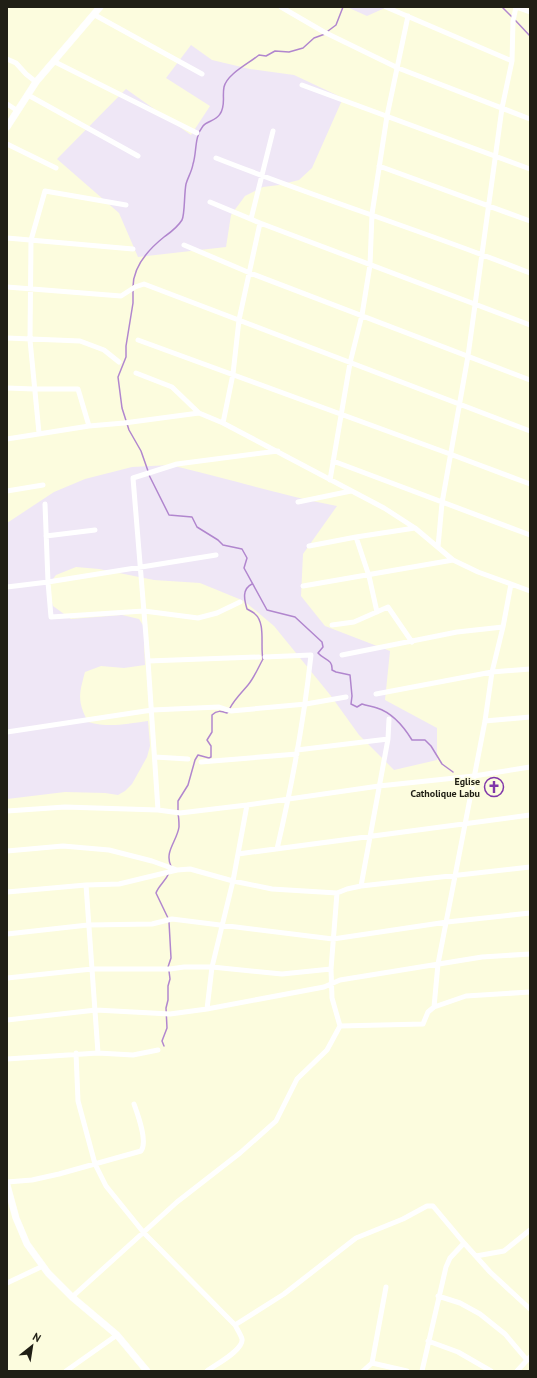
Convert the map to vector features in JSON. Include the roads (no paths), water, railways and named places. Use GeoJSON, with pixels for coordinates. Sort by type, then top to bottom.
{"type":"FeatureCollection","features":[{"type":"Feature","properties":{"kind":"street"},"geometry":{"type":"LineString","coordinates":[[7,127],[36,82],[100,7]]}},
{"type":"Feature","properties":{"kind":"street"},"geometry":{"type":"LineString","coordinates":[[281,7],[326,33],[398,68],[530,119]]}},
{"type":"Feature","properties":{"kind":"street"},"geometry":{"type":"LineString","coordinates":[[386,7],[512,61]]}},
{"type":"Feature","properties":{"kind":"street"},"geometry":{"type":"LineString","coordinates":[[398,12],[401,7]]}},
{"type":"Feature","properties":{"kind":"street"},"geometry":{"type":"LineString","coordinates":[[438,547],[442,502],[468,356],[502,108],[512,61],[516,7],[530,12]]}},
{"type":"Feature","properties":{"kind":"street"},"geometry":{"type":"LineString","coordinates":[[94,14],[202,74]]}},
{"type":"Feature","properties":{"kind":"street"},"geometry":{"type":"LineString","coordinates":[[330,480],[350,363],[362,315],[370,265],[372,214],[379,166],[387,116],[408,16]]}},
{"type":"Feature","properties":{"kind":"street"},"geometry":{"type":"LineString","coordinates":[[7,59],[16,63],[36,82]]}},
{"type":"Feature","properties":{"kind":"street"},"geometry":{"type":"LineString","coordinates":[[53,61],[197,133]]}},
{"type":"Feature","properties":{"kind":"street"},"geometry":{"type":"LineString","coordinates":[[302,85],[530,169]]}},
{"type":"Feature","properties":{"kind":"street"},"geometry":{"type":"LineString","coordinates":[[28,95],[138,156]]}},
{"type":"Feature","properties":{"kind":"street"},"geometry":{"type":"LineString","coordinates":[[7,104],[18,111]]}},
{"type":"Feature","properties":{"kind":"street"},"geometry":{"type":"LineString","coordinates":[[251,219],[273,131]]}},
{"type":"Feature","properties":{"kind":"street"},"geometry":{"type":"LineString","coordinates":[[7,144],[56,168]]}},
{"type":"Feature","properties":{"kind":"street"},"geometry":{"type":"LineString","coordinates":[[216,158],[262,176],[482,254],[530,273]]}},
{"type":"Feature","properties":{"kind":"street"},"geometry":{"type":"LineString","coordinates":[[379,166],[530,221]]}},
{"type":"Feature","properties":{"kind":"street"},"geometry":{"type":"LineString","coordinates":[[39,433],[30,340],[31,240],[45,191],[126,205]]}},
{"type":"Feature","properties":{"kind":"street"},"geometry":{"type":"LineString","coordinates":[[210,202],[260,223],[530,325]]}},
{"type":"Feature","properties":{"kind":"street"},"geometry":{"type":"LineString","coordinates":[[223,422],[233,374],[239,320],[260,223]]}},
{"type":"Feature","properties":{"kind":"street"},"geometry":{"type":"LineString","coordinates":[[7,238],[133,249]]}},
{"type":"Feature","properties":{"kind":"street"},"geometry":{"type":"LineString","coordinates":[[184,245],[250,273],[530,380]]}},
{"type":"Feature","properties":{"kind":"street"},"geometry":{"type":"LineString","coordinates":[[7,287],[121,296],[133,288],[144,284],[530,431]]}},
{"type":"Feature","properties":{"kind":"street"},"geometry":{"type":"LineString","coordinates":[[7,338],[80,341],[104,350],[119,362]]}},
{"type":"Feature","properties":{"kind":"street"},"geometry":{"type":"LineString","coordinates":[[138,340],[530,484]]}},
{"type":"Feature","properties":{"kind":"street"},"geometry":{"type":"LineString","coordinates":[[136,373],[172,387],[199,413],[223,422],[384,508],[415,528],[453,560],[478,572],[530,591]]}},
{"type":"Feature","properties":{"kind":"street"},"geometry":{"type":"LineString","coordinates":[[7,388],[78,389],[89,426]]}},
{"type":"Feature","properties":{"kind":"street"},"geometry":{"type":"LineString","coordinates":[[7,439],[89,426],[199,413]]}},
{"type":"Feature","properties":{"kind":"street"},"geometry":{"type":"LineString","coordinates":[[158,810],[152,710],[133,478],[177,464],[279,451]]}},
{"type":"Feature","properties":{"kind":"street"},"geometry":{"type":"LineString","coordinates":[[333,461],[530,535]]}},
{"type":"Feature","properties":{"kind":"street"},"geometry":{"type":"LineString","coordinates":[[7,491],[43,485]]}},
{"type":"Feature","properties":{"kind":"street"},"geometry":{"type":"LineString","coordinates":[[298,502],[351,491]]}},
{"type":"Feature","properties":{"kind":"street"},"geometry":{"type":"LineString","coordinates":[[45,504],[51,617],[144,611],[198,618],[217,613],[240,602]]}},
{"type":"Feature","properties":{"kind":"street"},"geometry":{"type":"LineString","coordinates":[[309,546],[415,528]]}},
{"type":"Feature","properties":{"kind":"street"},"geometry":{"type":"LineString","coordinates":[[46,536],[96,530]]}},
{"type":"Feature","properties":{"kind":"street"},"geometry":{"type":"LineString","coordinates":[[356,537],[369,576],[377,612]]}},
{"type":"Feature","properties":{"kind":"street"},"geometry":{"type":"LineString","coordinates":[[7,587],[141,568],[216,555]]}},
{"type":"Feature","properties":{"kind":"street"},"geometry":{"type":"LineString","coordinates":[[303,586],[369,576],[453,560]]}},
{"type":"Feature","properties":{"kind":"street"},"geometry":{"type":"LineString","coordinates":[[434,1007],[438,964],[485,722],[492,672],[503,627],[511,584]]}},
{"type":"Feature","properties":{"kind":"street"},"geometry":{"type":"LineString","coordinates":[[332,625],[354,622],[388,607],[412,642]]}},
{"type":"Feature","properties":{"kind":"street"},"geometry":{"type":"LineString","coordinates":[[342,655],[457,632],[503,627]]}},
{"type":"Feature","properties":{"kind":"street"},"geometry":{"type":"LineString","coordinates":[[148,661],[311,655],[306,704],[289,799],[277,849]]}},
{"type":"Feature","properties":{"kind":"street"},"geometry":{"type":"LineString","coordinates":[[376,694],[492,672],[530,669]]}},
{"type":"Feature","properties":{"kind":"street"},"geometry":{"type":"LineString","coordinates":[[7,732],[152,710],[219,707],[229,711],[306,704],[346,697]]}},
{"type":"Feature","properties":{"kind":"street"},"geometry":{"type":"LineString","coordinates":[[485,722],[530,717]]}},
{"type":"Feature","properties":{"kind":"street"},"geometry":{"type":"LineString","coordinates":[[361,886],[388,739],[389,719]]}},
{"type":"Feature","properties":{"kind":"street"},"geometry":{"type":"LineString","coordinates":[[201,762],[297,752],[388,739]]}},
{"type":"Feature","properties":{"kind":"street"},"geometry":{"type":"LineString","coordinates":[[155,758],[188,759]]}},
{"type":"Feature","properties":{"kind":"street"},"geometry":{"type":"LineString","coordinates":[[7,812],[64,807],[158,810],[178,813],[248,805],[379,786],[474,776],[530,767]]}},
{"type":"Feature","properties":{"kind":"street"},"geometry":{"type":"LineString","coordinates":[[207,1009],[212,967],[233,881],[248,805]]}},
{"type":"Feature","properties":{"kind":"street"},"geometry":{"type":"LineString","coordinates":[[238,854],[530,815]]}},
{"type":"Feature","properties":{"kind":"street"},"geometry":{"type":"LineString","coordinates":[[7,851],[64,846],[109,850],[152,861],[177,870]]}},
{"type":"Feature","properties":{"kind":"street"},"geometry":{"type":"LineString","coordinates":[[7,892],[86,885],[120,884],[177,870],[190,869],[233,881],[272,888],[337,893],[361,886],[455,874],[530,867]]}},
{"type":"Feature","properties":{"kind":"street"},"geometry":{"type":"LineString","coordinates":[[86,885],[98,1053]]}},
{"type":"Feature","properties":{"kind":"street"},"geometry":{"type":"LineString","coordinates":[[72,1297],[176,1202],[240,1153],[276,1122],[297,1080],[327,1050],[340,1026],[332,998],[331,969],[337,893]]}},
{"type":"Feature","properties":{"kind":"street"},"geometry":{"type":"LineString","coordinates":[[7,934],[88,925],[152,924],[169,920],[222,924],[333,939],[447,922],[530,913]]}},
{"type":"Feature","properties":{"kind":"street"},"geometry":{"type":"LineString","coordinates":[[7,1020],[96,1010],[168,1014],[207,1009],[324,987],[340,980],[482,957],[530,954]]}},
{"type":"Feature","properties":{"kind":"street"},"geometry":{"type":"LineString","coordinates":[[7,978],[92,969],[168,969],[184,967],[212,967],[282,974],[331,969]]}},
{"type":"Feature","properties":{"kind":"street"},"geometry":{"type":"LineString","coordinates":[[340,1026],[423,1024],[428,1012],[434,1007],[466,996],[530,992]]}},
{"type":"Feature","properties":{"kind":"street"},"geometry":{"type":"LineString","coordinates":[[7,1059],[76,1053],[133,1055],[158,1050]]}},
{"type":"Feature","properties":{"kind":"street"},"geometry":{"type":"LineString","coordinates":[[76,1053],[78,1101],[95,1164],[106,1186],[144,1232],[235,1325],[242,1340],[242,1345],[238,1351],[207,1371]]}},
{"type":"Feature","properties":{"kind":"street"},"geometry":{"type":"LineString","coordinates":[[134,1104],[144,1144],[141,1151],[32,1180],[7,1183],[16,1218],[27,1244],[48,1273],[72,1297],[117,1335],[147,1371]]}},
{"type":"Feature","properties":{"kind":"street"},"geometry":{"type":"LineString","coordinates":[[235,1325],[284,1294],[356,1238],[403,1219],[427,1206],[433,1206],[490,1272],[530,1309]]}},
{"type":"Feature","properties":{"kind":"street"},"geometry":{"type":"LineString","coordinates":[[476,1256],[504,1251],[530,1230]]}},
{"type":"Feature","properties":{"kind":"street"},"geometry":{"type":"LineString","coordinates":[[422,1371],[438,1296],[446,1267],[450,1258],[464,1243]]}},
{"type":"Feature","properties":{"kind":"street"},"geometry":{"type":"LineString","coordinates":[[8,1282],[43,1266]]}},
{"type":"Feature","properties":{"kind":"street"},"geometry":{"type":"LineString","coordinates":[[363,1371],[372,1363],[386,1287]]}},
{"type":"Feature","properties":{"kind":"street"},"geometry":{"type":"LineString","coordinates":[[438,1296],[460,1302],[480,1314],[505,1334],[529,1359],[517,1371]]}},
{"type":"Feature","properties":{"kind":"street"},"geometry":{"type":"LineString","coordinates":[[66,1371],[117,1335]]}},
{"type":"Feature","properties":{"kind":"street"},"geometry":{"type":"LineString","coordinates":[[428,1341],[458,1352],[491,1371]]}},
{"type":"Feature","properties":{"kind":"street"},"geometry":{"type":"LineString","coordinates":[[372,1363],[407,1371]]}},
{"type":"Feature","properties":{"kind":"waterway"},"geometry":{"type":"LineString","coordinates":[[328,31],[336,25],[343,7]]}},
{"type":"Feature","properties":{"kind":"waterway"},"geometry":{"type":"LineString","coordinates":[[502,7],[512,17]]}},
{"type":"Feature","properties":{"kind":"waterway"},"geometry":{"type":"LineString","coordinates":[[515,20],[530,36]]}},
{"type":"Feature","properties":{"kind":"waterway"},"geometry":{"type":"LineString","coordinates":[[133,287],[136,272],[143,259],[153,247],[174,230],[182,220],[184,213],[186,184],[194,159],[198,135],[203,126],[216,118],[222,111],[224,87],[229,78],[259,55],[266,56],[275,51],[289,52],[303,48],[314,38],[325,34]]}},
{"type":"Feature","properties":{"kind":"waterway"},"geometry":{"type":"LineString","coordinates":[[133,291],[133,303],[126,346],[126,357],[118,377],[122,408],[129,430],[141,451],[148,471]]}},
{"type":"Feature","properties":{"kind":"waterway"},"geometry":{"type":"LineString","coordinates":[[149,475],[169,515],[192,517],[197,527],[218,540],[223,545],[242,549],[247,558],[244,568],[267,610],[295,617],[322,642],[323,647],[318,653],[330,662],[332,670],[350,675],[352,696],[351,704],[357,707],[362,704],[388,713],[402,725],[412,740],[425,740],[431,746],[442,764],[453,772]]}},
{"type":"Feature","properties":{"kind":"waterway"},"geometry":{"type":"LineString","coordinates":[[230,708],[250,682],[263,659],[262,629],[258,618],[247,609],[245,602],[245,591],[252,584]]}},
{"type":"Feature","properties":{"kind":"waterway"},"geometry":{"type":"LineString","coordinates":[[178,810],[178,801],[188,785],[195,760],[198,755],[209,758],[211,757],[211,746],[207,740],[212,732],[212,715],[221,711],[228,712]]}},
{"type":"Feature","properties":{"kind":"waterway"},"geometry":{"type":"LineString","coordinates":[[171,866],[169,856],[178,832],[178,814]]}},
{"type":"Feature","properties":{"kind":"waterway"},"geometry":{"type":"LineString","coordinates":[[168,918],[156,893],[169,873]]}},
{"type":"Feature","properties":{"kind":"waterway"},"geometry":{"type":"LineString","coordinates":[[168,967],[171,958],[169,922]]}},
{"type":"Feature","properties":{"kind":"waterway"},"geometry":{"type":"LineString","coordinates":[[164,1046],[162,1041],[167,1028],[166,1008],[170,979],[169,971]]}},
{"type":"Feature","properties":{"kind":"place","name":"Eglise Catholique Labu"},"geometry":{"type":"Point","coordinates":[494,787]}}]}
